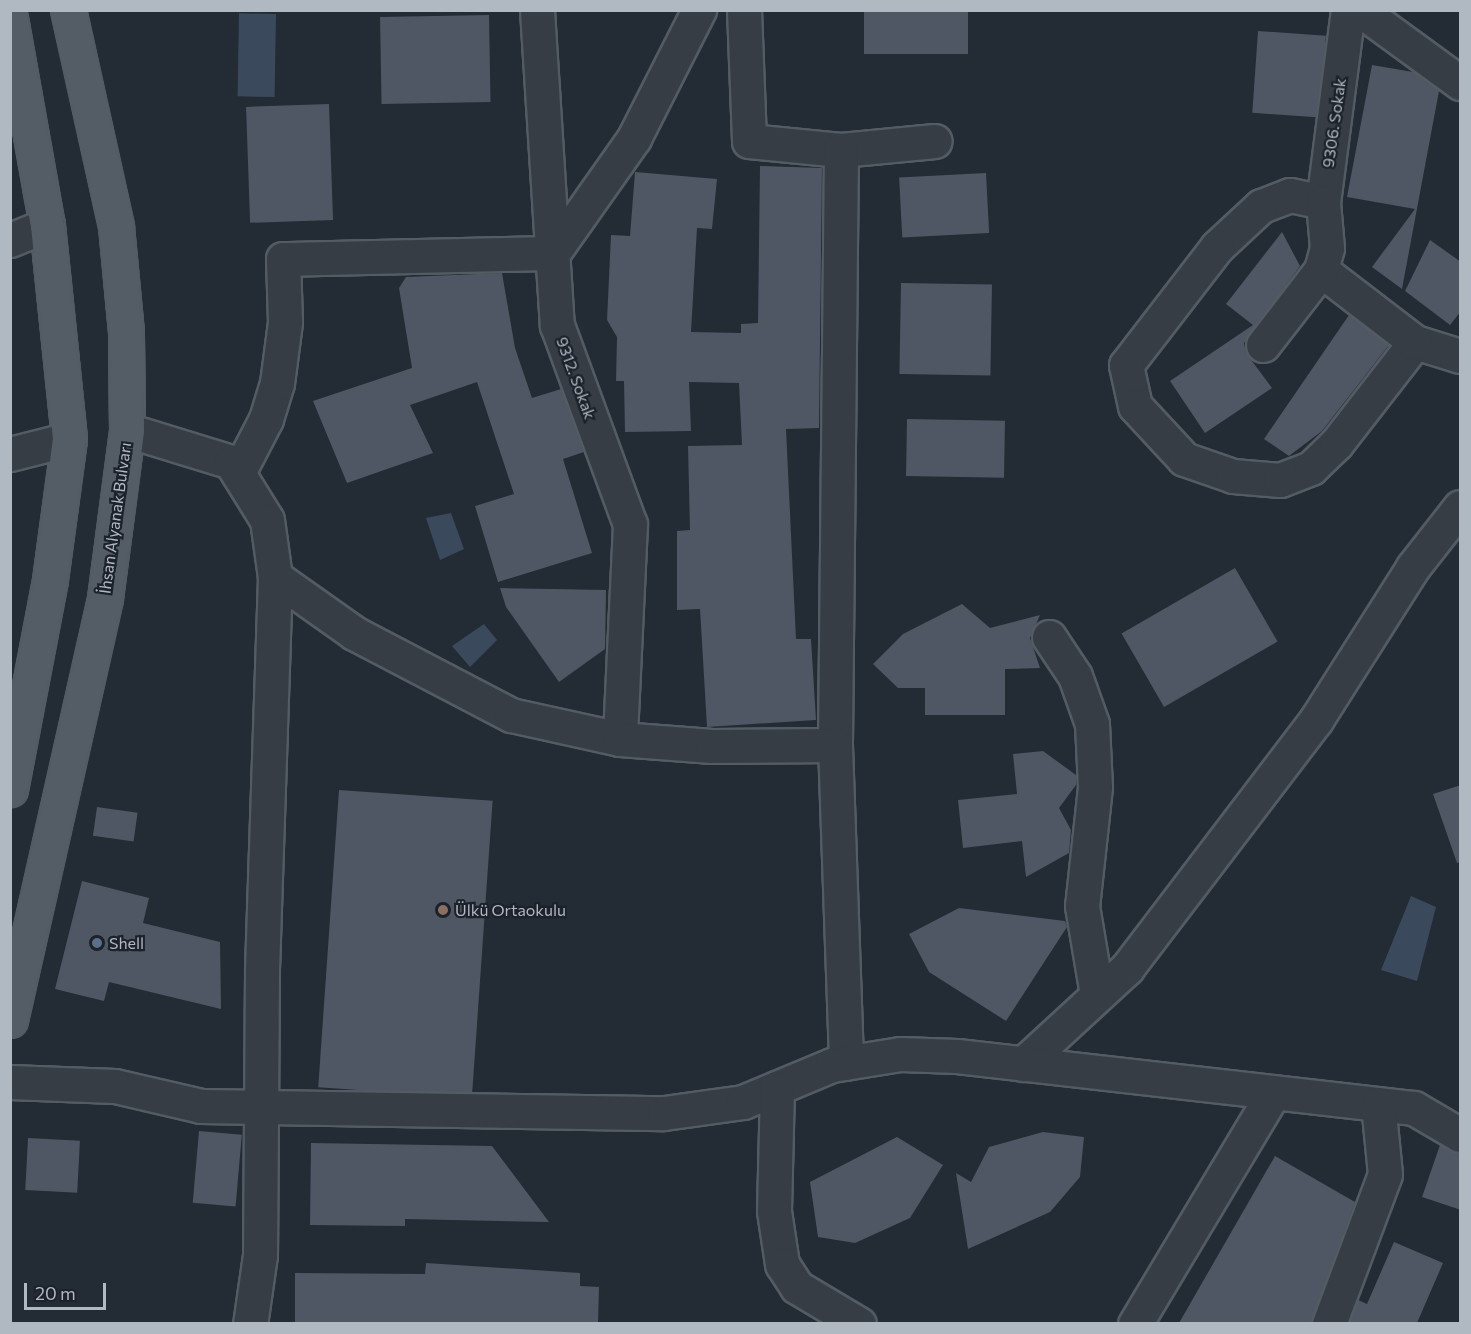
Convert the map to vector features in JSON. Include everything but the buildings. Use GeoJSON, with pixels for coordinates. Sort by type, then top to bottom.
{"type":"FeatureCollection","features":[{"type":"Feature","properties":{"kind":"main road","name":"İhsan Alyanak Bulvarı"},"geometry":{"type":"LineString","coordinates":[[10,1020],[105,598],[127,430],[126,332],[116,226],[68,10]]}},
{"type":"Feature","properties":{"kind":"main road"},"geometry":{"type":"LineString","coordinates":[[10,18],[21,133],[47,225],[69,439],[48,591],[10,789]]}},
{"type":"Feature","properties":{"kind":"street","name":"9312. Sokak"},"geometry":{"type":"LineString","coordinates":[[537,10],[557,325],[630,524],[620,739]]}},
{"type":"Feature","properties":{"kind":"street"},"geometry":{"type":"LineString","coordinates":[[238,473],[266,419],[277,383],[285,322],[283,259],[553,253],[634,138],[699,10]]}},
{"type":"Feature","properties":{"kind":"street"},"geometry":{"type":"LineString","coordinates":[[744,10],[749,141],[841,150],[935,141]]}},
{"type":"Feature","properties":{"kind":"street","name":"9306. Sokak"},"geometry":{"type":"LineString","coordinates":[[1321,270],[1327,248],[1323,202],[1348,10]]}},
{"type":"Feature","properties":{"kind":"street"},"geometry":{"type":"LineString","coordinates":[[1360,10],[1461,83]]}},
{"type":"Feature","properties":{"kind":"street"},"geometry":{"type":"LineString","coordinates":[[841,150],[835,744],[846,1063]]}},
{"type":"Feature","properties":{"kind":"street"},"geometry":{"type":"LineString","coordinates":[[1323,202],[1290,195],[1261,206],[1217,247],[1126,366],[1135,406],[1184,459],[1233,476],[1280,480],[1311,468],[1336,444],[1416,342]]}},
{"type":"Feature","properties":{"kind":"street"},"geometry":{"type":"LineString","coordinates":[[10,240],[47,225]]}},
{"type":"Feature","properties":{"kind":"street"},"geometry":{"type":"LineString","coordinates":[[1263,345],[1321,270],[1416,342],[1461,356]]}},
{"type":"Feature","properties":{"kind":"street"},"geometry":{"type":"LineString","coordinates":[[127,430],[231,462],[267,520],[275,577],[260,1106],[260,1255],[250,1323]]}},
{"type":"Feature","properties":{"kind":"street"},"geometry":{"type":"LineString","coordinates":[[10,454],[69,439]]}},
{"type":"Feature","properties":{"kind":"street"},"geometry":{"type":"LineString","coordinates":[[1023,1064],[1127,968],[1316,720],[1413,567],[1461,507]]}},
{"type":"Feature","properties":{"kind":"street"},"geometry":{"type":"LineString","coordinates":[[275,577],[354,633],[511,715],[620,739],[712,747],[835,744]]}},
{"type":"Feature","properties":{"kind":"street"},"geometry":{"type":"LineString","coordinates":[[1049,637],[1075,676],[1092,724],[1095,787],[1082,906],[1097,995]]}},
{"type":"Feature","properties":{"kind":"street"},"geometry":{"type":"LineString","coordinates":[[10,1082],[115,1086],[201,1106],[664,1113],[743,1102],[846,1063],[900,1054],[1023,1064],[1414,1108],[1461,1135]]}},
{"type":"Feature","properties":{"kind":"street"},"geometry":{"type":"LineString","coordinates":[[777,1088],[774,1211],[782,1263],[797,1287],[859,1323]]}},
{"type":"Feature","properties":{"kind":"street"},"geometry":{"type":"LineString","coordinates":[[1135,1323],[1274,1092]]}},
{"type":"Feature","properties":{"kind":"street"},"geometry":{"type":"LineString","coordinates":[[1329,1323],[1385,1174],[1378,1104]]}},
{"type":"Feature","properties":{"kind":"water"},"geometry":{"type":"Polygon","coordinates":[[[239,13],[276,14],[275,97],[238,96],[239,13]]]}},
{"type":"Feature","properties":{"kind":"water"},"geometry":{"type":"Polygon","coordinates":[[[451,513],[464,549],[440,560],[426,518],[451,513]]]}},
{"type":"Feature","properties":{"kind":"water"},"geometry":{"type":"Polygon","coordinates":[[[484,624],[497,640],[470,667],[452,646],[484,624]]]}},
{"type":"Feature","properties":{"kind":"water"},"geometry":{"type":"Polygon","coordinates":[[[1411,896],[1436,907],[1417,981],[1381,970],[1411,896]]]}},
{"type":"Feature","properties":{"kind":"place","name":"Ülkü Ortaokulu"},"geometry":{"type":"Point","coordinates":[443,910]}},
{"type":"Feature","properties":{"kind":"place","name":"Shell"},"geometry":{"type":"Point","coordinates":[97,943]}}]}
